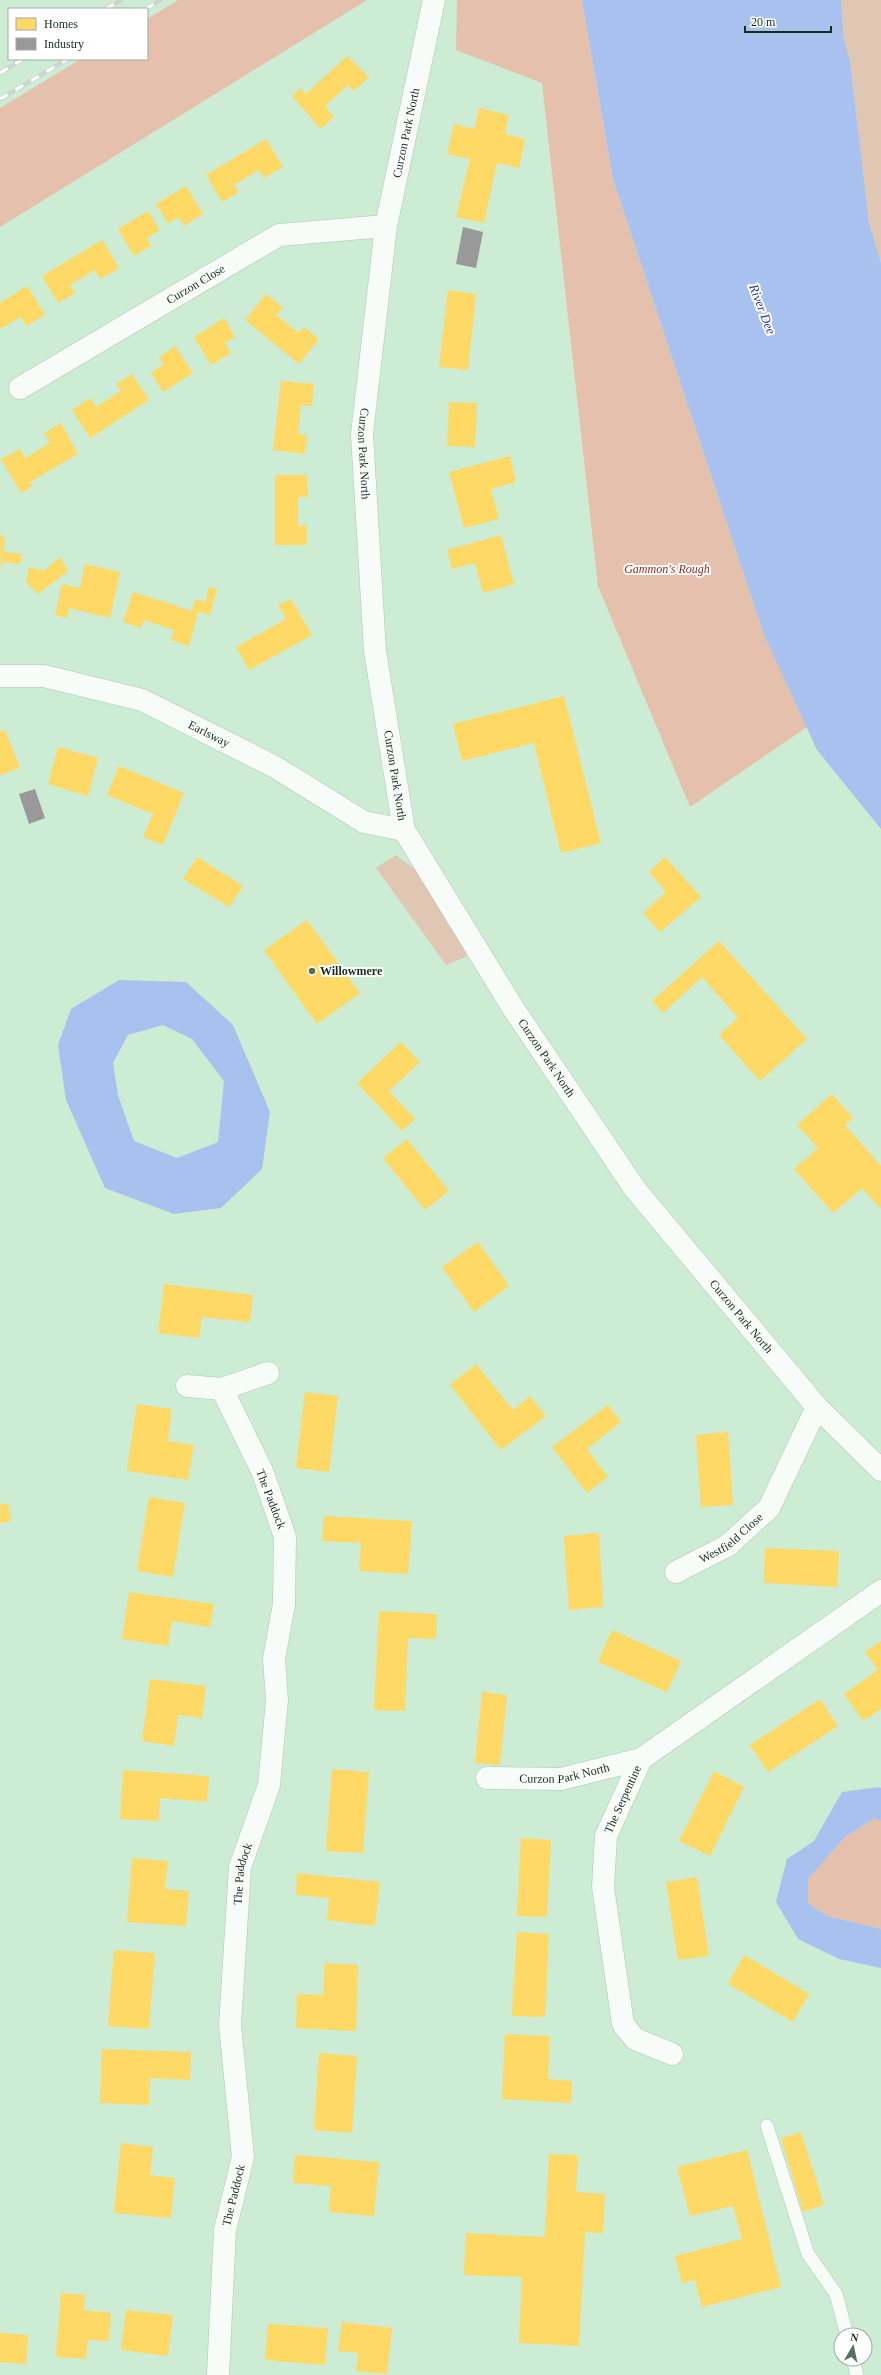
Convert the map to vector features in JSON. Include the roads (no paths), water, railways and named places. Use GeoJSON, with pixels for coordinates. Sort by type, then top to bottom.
{"type":"FeatureCollection","features":[{"type":"Feature","properties":{"kind":"street","name":"Curzon Park North"},"geometry":{"type":"LineString","coordinates":[[434,0],[386,226],[362,434],[375,651],[404,830],[513,1008],[635,1189],[817,1407],[881,1470]]}},
{"type":"Feature","properties":{"kind":"street","name":"Curzon Close"},"geometry":{"type":"LineString","coordinates":[[20,388],[279,235],[386,226]]}},
{"type":"Feature","properties":{"kind":"street","name":"Earlsway"},"geometry":{"type":"LineString","coordinates":[[0,676],[44,676],[142,700],[275,768],[364,822],[404,830]]}},
{"type":"Feature","properties":{"kind":"street"},"geometry":{"type":"LineString","coordinates":[[186,1386],[222,1389],[268,1373]]}},
{"type":"Feature","properties":{"kind":"street","name":"The Paddock"},"geometry":{"type":"LineString","coordinates":[[218,2375],[225,2230],[242,2158],[230,2025],[240,1867],[270,1785],[277,1700],[274,1659],[284,1604],[285,1537],[263,1473],[222,1389]]}},
{"type":"Feature","properties":{"kind":"street","name":"Westfield Close"},"geometry":{"type":"LineString","coordinates":[[676,1572],[726,1546],[769,1508],[817,1407]]}},
{"type":"Feature","properties":{"kind":"street","name":"The Serpentine"},"geometry":{"type":"LineString","coordinates":[[672,2054],[635,2039],[623,2024],[603,1887],[606,1836],[641,1759],[881,1591]]}},
{"type":"Feature","properties":{"kind":"street","name":"Curzon Park North"},"geometry":{"type":"LineString","coordinates":[[487,1778],[561,1779],[641,1759]]}},
{"type":"Feature","properties":{"kind":"lane"},"geometry":{"type":"LineString","coordinates":[[767,2126],[808,2254],[836,2294],[845,2327]]}},
{"type":"Feature","properties":{"kind":"water","name":"River Dee"},"geometry":{"type":"Polygon","coordinates":[[[582,0],[841,0],[844,39],[850,61],[869,223],[881,263],[881,829],[817,750],[764,635],[613,179],[582,0]]]}},
{"type":"Feature","properties":{"kind":"water"},"geometry":{"type":"Polygon","coordinates":[[[119,980],[186,982],[233,1025],[270,1112],[262,1169],[221,1208],[174,1214],[105,1188],[66,1100],[58,1045],[71,1009],[119,980]],[[163,1025],[128,1035],[113,1063],[118,1095],[134,1141],[177,1158],[218,1142],[224,1081],[192,1039],[163,1025]]]}},
{"type":"Feature","properties":{"kind":"water"},"geometry":{"type":"Polygon","coordinates":[[[881,1788],[881,1821],[875,1818],[846,1836],[808,1879],[808,1903],[827,1916],[881,1929],[881,1968],[839,1959],[798,1939],[776,1902],[787,1859],[814,1841],[842,1792],[881,1788]]]}},
{"type":"Feature","properties":{"kind":"railway"},"geometry":{"type":"LineString","coordinates":[[108,8],[121,0]]}},
{"type":"Feature","properties":{"kind":"railway"},"geometry":{"type":"LineString","coordinates":[[148,8],[160,0]]}},
{"type":"Feature","properties":{"kind":"railway"},"geometry":{"type":"LineString","coordinates":[[0,73],[21,60]]}},
{"type":"Feature","properties":{"kind":"railway"},"geometry":{"type":"LineString","coordinates":[[0,99],[66,60]]}},
{"type":"Feature","properties":{"kind":"place","name":"Willowmere"},"geometry":{"type":"Point","coordinates":[312,971]}},
{"type":"Feature","properties":{"kind":"park label","name":"Gammon's Rough"},"geometry":{"type":"Point","coordinates":[667,569]}}]}
